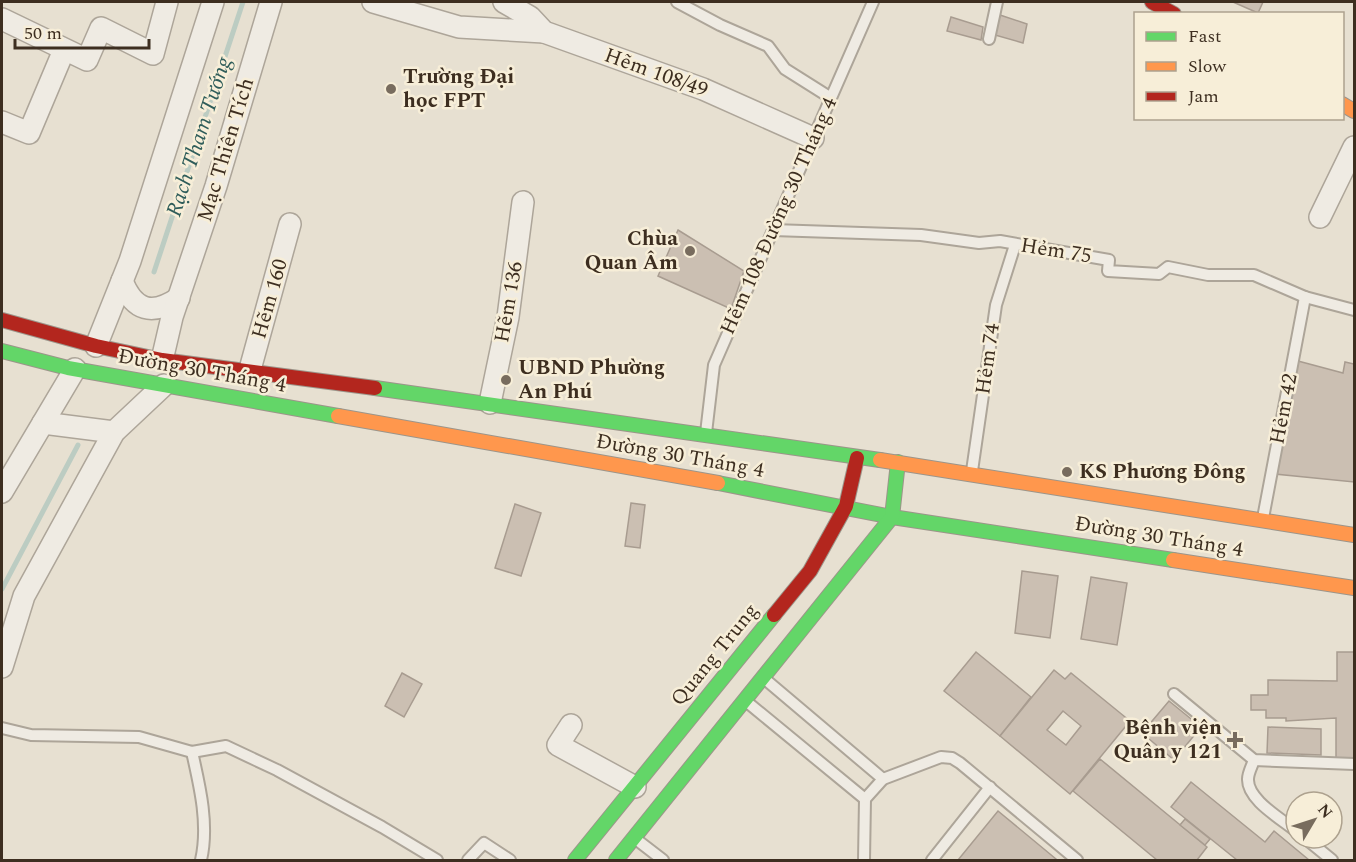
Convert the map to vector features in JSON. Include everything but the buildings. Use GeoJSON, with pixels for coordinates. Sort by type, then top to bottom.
{"type":"FeatureCollection","features":[{"type":"Feature","properties":{"kind":"main road"},"geometry":{"type":"LineString","coordinates":[[1152,2],[1170,12]]}},
{"type":"Feature","properties":{"kind":"main road","name":"Đường 30 Tháng 4"},"geometry":{"type":"LineString","coordinates":[[2,320],[96,346],[162,360],[490,403],[857,458],[898,462],[1354,535]]}},
{"type":"Feature","properties":{"kind":"main road","name":"Đường 30 Tháng 4"},"geometry":{"type":"LineString","coordinates":[[2,351],[75,369],[846,506],[892,517],[1354,588]]}},
{"type":"Feature","properties":{"kind":"main road","name":"Quang Trung"},"geometry":{"type":"LineString","coordinates":[[575,861],[810,571],[846,506],[857,458]]}},
{"type":"Feature","properties":{"kind":"main road"},"geometry":{"type":"LineString","coordinates":[[616,861],[892,517],[898,462]]}},
{"type":"Feature","properties":{"kind":"street"},"geometry":{"type":"LineString","coordinates":[[2,19],[87,60],[101,28],[153,54],[167,2]]}},
{"type":"Feature","properties":{"kind":"street"},"geometry":{"type":"LineString","coordinates":[[96,346],[122,281],[213,2]]}},
{"type":"Feature","properties":{"kind":"street","name":"Mạc Thiên Tích"},"geometry":{"type":"LineString","coordinates":[[162,360],[179,298],[272,2]]}},
{"type":"Feature","properties":{"kind":"street"},"geometry":{"type":"LineString","coordinates":[[373,2],[459,27],[544,32]]}},
{"type":"Feature","properties":{"kind":"street","name":"Hẽm 108/49"},"geometry":{"type":"LineString","coordinates":[[504,2],[530,17],[544,32],[703,88],[813,138]]}},
{"type":"Feature","properties":{"kind":"street"},"geometry":{"type":"LineString","coordinates":[[2,122],[30,133],[64,50]]}},
{"type":"Feature","properties":{"kind":"street"},"geometry":{"type":"LineString","coordinates":[[1320,217],[1354,147]]}},
{"type":"Feature","properties":{"kind":"street","name":"Hẽm 136"},"geometry":{"type":"LineString","coordinates":[[490,403],[508,317],[523,201]]}},
{"type":"Feature","properties":{"kind":"street","name":"Hẽm 160"},"geometry":{"type":"LineString","coordinates":[[249,373],[290,224]]}},
{"type":"Feature","properties":{"kind":"street"},"geometry":{"type":"LineString","coordinates":[[122,281],[135,302],[147,309],[168,305],[179,298]]}},
{"type":"Feature","properties":{"kind":"street"},"geometry":{"type":"LineString","coordinates":[[2,492],[75,369]]}},
{"type":"Feature","properties":{"kind":"street"},"geometry":{"type":"LineString","coordinates":[[2,667],[24,596],[114,432],[164,385]]}},
{"type":"Feature","properties":{"kind":"street"},"geometry":{"type":"LineString","coordinates":[[44,423],[114,432]]}},
{"type":"Feature","properties":{"kind":"street"},"geometry":{"type":"LineString","coordinates":[[571,725],[558,745],[635,788]]}},
{"type":"Feature","properties":{"kind":"lane"},"geometry":{"type":"LineString","coordinates":[[677,2],[720,25],[768,46],[785,69],[831,98]]}},
{"type":"Feature","properties":{"kind":"lane","name":"Hẽm 108 Đường 30 Tháng 4"},"geometry":{"type":"LineString","coordinates":[[706,436],[714,365],[873,2]]}},
{"type":"Feature","properties":{"kind":"lane"},"geometry":{"type":"LineString","coordinates":[[989,39],[996,2]]}},
{"type":"Feature","properties":{"kind":"lane","name":"Hẻm 75"},"geometry":{"type":"LineString","coordinates":[[773,230],[921,236],[979,243],[1000,241],[1109,260],[1108,271],[1159,274],[1168,267],[1208,275],[1254,275],[1305,297],[1354,310]]}},
{"type":"Feature","properties":{"kind":"lane","name":"Hẻm 74"},"geometry":{"type":"LineString","coordinates":[[971,475],[996,305],[1015,245]]}},
{"type":"Feature","properties":{"kind":"lane","name":"Hẻm 42"},"geometry":{"type":"LineString","coordinates":[[1263,521],[1305,297]]}},
{"type":"Feature","properties":{"kind":"lane"},"geometry":{"type":"LineString","coordinates":[[763,677],[883,778]]}},
{"type":"Feature","properties":{"kind":"lane"},"geometry":{"type":"LineString","coordinates":[[1173,694],[1254,760],[1354,764]]}},
{"type":"Feature","properties":{"kind":"lane"},"geometry":{"type":"LineString","coordinates":[[745,699],[865,799]]}},
{"type":"Feature","properties":{"kind":"lane"},"geometry":{"type":"LineString","coordinates":[[2,728],[31,735],[139,737],[192,752],[226,746],[277,770],[382,827],[436,861]]}},
{"type":"Feature","properties":{"kind":"lane"},"geometry":{"type":"LineString","coordinates":[[192,752],[202,797],[204,845],[201,861]]}},
{"type":"Feature","properties":{"kind":"lane"},"geometry":{"type":"LineString","coordinates":[[864,861],[865,799],[883,778],[941,757],[952,758],[990,787],[1077,861]]}},
{"type":"Feature","properties":{"kind":"lane"},"geometry":{"type":"LineString","coordinates":[[1254,760],[1248,779],[1250,789],[1257,799],[1284,821]]}},
{"type":"Feature","properties":{"kind":"lane"},"geometry":{"type":"LineString","coordinates":[[932,861],[990,787]]}},
{"type":"Feature","properties":{"kind":"lane"},"geometry":{"type":"LineString","coordinates":[[634,838],[663,861]]}},
{"type":"Feature","properties":{"kind":"lane"},"geometry":{"type":"LineString","coordinates":[[468,861],[484,843],[510,861]]}},
{"type":"Feature","properties":{"kind":"lane"},"geometry":{"type":"LineString","coordinates":[[1319,850],[1332,861]]}},
{"type":"Feature","properties":{"kind":"waterway","name":"Rạch Tham Tướng"},"geometry":{"type":"LineString","coordinates":[[154,272],[243,2]]}},
{"type":"Feature","properties":{"kind":"waterway","name":"Rạch Tham Tướng"},"geometry":{"type":"LineString","coordinates":[[2,589],[78,445]]}},
{"type":"Feature","properties":{"kind":"traffic: fast"},"geometry":{"type":"LineString","coordinates":[[2,351],[68,368],[338,416]]}},
{"type":"Feature","properties":{"kind":"traffic: fast"},"geometry":{"type":"LineString","coordinates":[[375,388],[880,460]]}},
{"type":"Feature","properties":{"kind":"traffic: fast"},"geometry":{"type":"LineString","coordinates":[[616,860],[892,517],[898,462]]}},
{"type":"Feature","properties":{"kind":"traffic: fast"},"geometry":{"type":"LineString","coordinates":[[718,483],[892,517],[1173,560]]}},
{"type":"Feature","properties":{"kind":"traffic: fast"},"geometry":{"type":"LineString","coordinates":[[575,860],[774,615]]}},
{"type":"Feature","properties":{"kind":"traffic: slow"},"geometry":{"type":"LineString","coordinates":[[1344,105],[1354,111]]}},
{"type":"Feature","properties":{"kind":"traffic: slow"},"geometry":{"type":"LineString","coordinates":[[338,416],[718,483]]}},
{"type":"Feature","properties":{"kind":"traffic: slow"},"geometry":{"type":"LineString","coordinates":[[880,460],[1354,535]]}},
{"type":"Feature","properties":{"kind":"traffic: slow"},"geometry":{"type":"LineString","coordinates":[[1173,560],[1354,588]]}},
{"type":"Feature","properties":{"kind":"traffic: jam"},"geometry":{"type":"LineString","coordinates":[[1152,2],[1170,12]]}},
{"type":"Feature","properties":{"kind":"traffic: jam"},"geometry":{"type":"LineString","coordinates":[[2,320],[96,346],[162,360],[375,388]]}},
{"type":"Feature","properties":{"kind":"traffic: jam"},"geometry":{"type":"LineString","coordinates":[[774,615],[810,571],[846,506],[857,458]]}},
{"type":"Feature","properties":{"kind":"place","name":"Trường Đại học FPT"},"geometry":{"type":"Point","coordinates":[391,89]}},
{"type":"Feature","properties":{"kind":"place","name":"Chùa Quan Âm"},"geometry":{"type":"Point","coordinates":[690,251]}},
{"type":"Feature","properties":{"kind":"place","name":"UBND Phường An Phú"},"geometry":{"type":"Point","coordinates":[506,380]}},
{"type":"Feature","properties":{"kind":"place","name":"KS Phương Đông"},"geometry":{"type":"Point","coordinates":[1067,472]}},
{"type":"Feature","properties":{"kind":"place","name":"Bệnh viện Quân y 121"},"geometry":{"type":"Point","coordinates":[1235,740]}}]}
